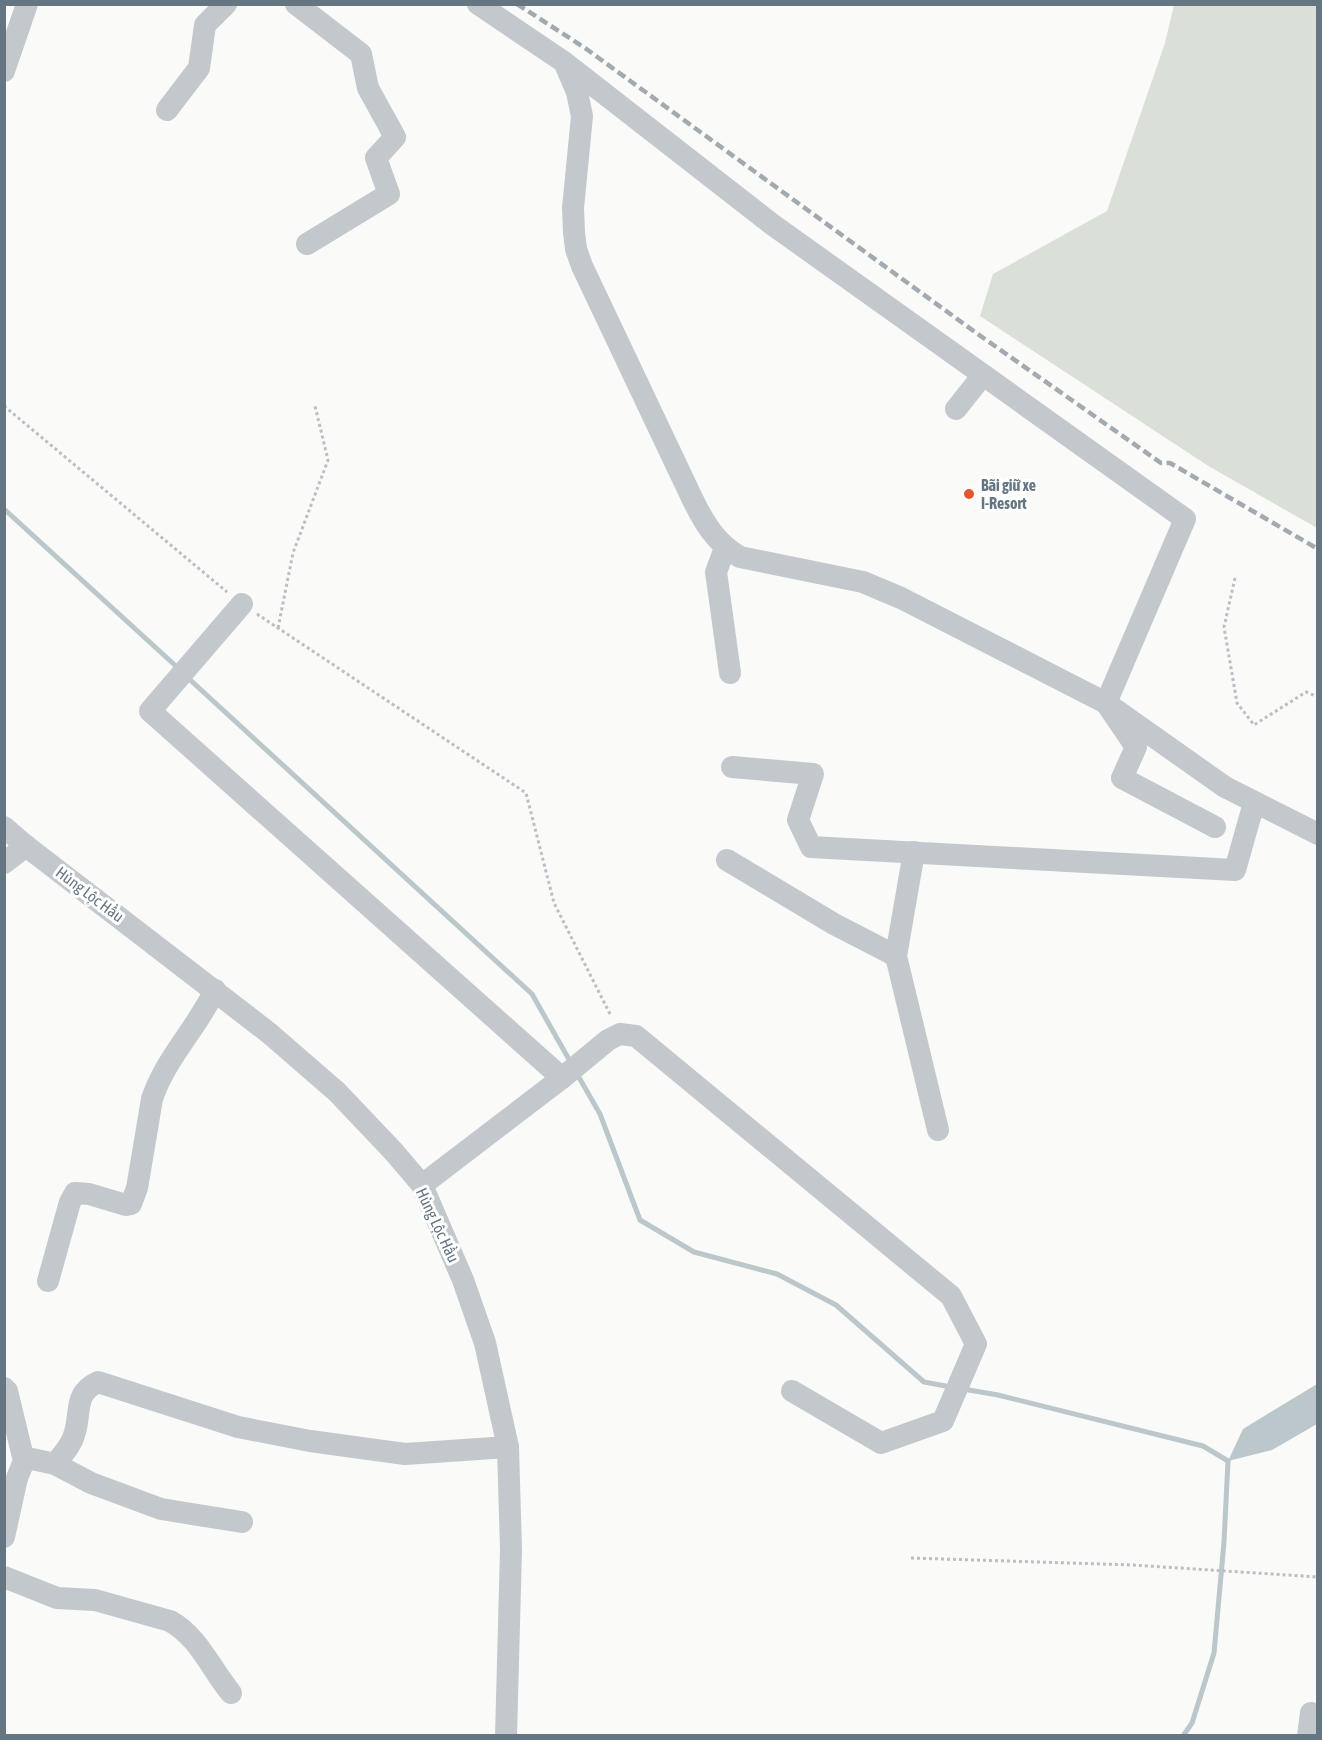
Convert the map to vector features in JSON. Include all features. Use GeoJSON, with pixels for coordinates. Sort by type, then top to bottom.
{"type":"FeatureCollection","features":[{"type":"Feature","properties":{"kind":"street"},"geometry":{"type":"LineString","coordinates":[[4,71],[27,4]]}},
{"type":"Feature","properties":{"kind":"street"},"geometry":{"type":"LineString","coordinates":[[167,110],[199,68],[205,25],[226,4]]}},
{"type":"Feature","properties":{"kind":"street"},"geometry":{"type":"LineString","coordinates":[[296,4],[361,54],[368,88],[395,137],[376,158],[389,194],[308,244]]}},
{"type":"Feature","properties":{"kind":"street"},"geometry":{"type":"LineString","coordinates":[[478,4],[564,62],[773,225],[1185,519],[1106,703]]}},
{"type":"Feature","properties":{"kind":"street"},"geometry":{"type":"LineString","coordinates":[[564,62],[577,93],[582,116],[573,208],[576,249],[587,277],[692,498],[703,520],[725,548],[740,557],[863,582],[901,598],[1106,703],[1225,787],[1317,834]]}},
{"type":"Feature","properties":{"kind":"street"},"geometry":{"type":"LineString","coordinates":[[956,409],[982,375]]}},
{"type":"Feature","properties":{"kind":"street"},"geometry":{"type":"LineString","coordinates":[[725,548],[716,572],[730,673]]}},
{"type":"Feature","properties":{"kind":"street"},"geometry":{"type":"LineString","coordinates":[[242,604],[150,711],[562,1078]]}},
{"type":"Feature","properties":{"kind":"street"},"geometry":{"type":"LineString","coordinates":[[1106,703],[1136,747],[1122,778],[1215,827]]}},
{"type":"Feature","properties":{"kind":"street"},"geometry":{"type":"LineString","coordinates":[[732,767],[813,774],[798,820],[811,847],[1235,870],[1254,803]]}},
{"type":"Feature","properties":{"kind":"street","name":"Hùng Lộc Hầu"},"geometry":{"type":"LineString","coordinates":[[4,826],[26,846],[269,1032],[337,1092],[422,1185],[463,1280],[485,1343],[508,1447],[511,1550],[506,1736]]}},
{"type":"Feature","properties":{"kind":"street"},"geometry":{"type":"LineString","coordinates":[[4,863],[26,846]]}},
{"type":"Feature","properties":{"kind":"street"},"geometry":{"type":"LineString","coordinates":[[914,852],[896,956],[938,1130]]}},
{"type":"Feature","properties":{"kind":"street"},"geometry":{"type":"LineString","coordinates":[[727,860],[834,924],[896,956]]}},
{"type":"Feature","properties":{"kind":"street"},"geometry":{"type":"LineString","coordinates":[[48,1281],[72,1196],[75,1193],[89,1194],[126,1206],[131,1204],[137,1188],[155,1087],[206,1008],[215,990]]}},
{"type":"Feature","properties":{"kind":"street"},"geometry":{"type":"LineString","coordinates":[[422,1185],[614,1037],[636,1036],[951,1296],[976,1344],[943,1421],[881,1443],[792,1391]]}},
{"type":"Feature","properties":{"kind":"street"},"geometry":{"type":"LineString","coordinates":[[55,1464],[69,1446],[75,1431],[81,1398],[89,1386],[98,1382],[227,1424],[310,1441],[405,1454],[508,1447]]}},
{"type":"Feature","properties":{"kind":"street"},"geometry":{"type":"LineString","coordinates":[[4,1388],[8,1391],[24,1461],[17,1478],[4,1537]]}},
{"type":"Feature","properties":{"kind":"street"},"geometry":{"type":"LineString","coordinates":[[24,1461],[32,1459],[55,1464],[91,1482],[151,1506],[185,1514],[242,1522]]}},
{"type":"Feature","properties":{"kind":"street"},"geometry":{"type":"LineString","coordinates":[[4,1577],[57,1598],[95,1600],[170,1621],[180,1626],[191,1637],[231,1693]]}},
{"type":"Feature","properties":{"kind":"street"},"geometry":{"type":"LineString","coordinates":[[1308,1736],[1311,1713]]}},
{"type":"Feature","properties":{"kind":"path"},"geometry":{"type":"LineString","coordinates":[[4,406],[242,604],[526,793],[554,903],[614,1037]]}},
{"type":"Feature","properties":{"kind":"path"},"geometry":{"type":"LineString","coordinates":[[278,628],[293,553],[328,460],[315,406]]}},
{"type":"Feature","properties":{"kind":"path"},"geometry":{"type":"LineString","coordinates":[[1235,578],[1224,627],[1236,703],[1254,725],[1306,692],[1317,697]]}},
{"type":"Feature","properties":{"kind":"path"},"geometry":{"type":"LineString","coordinates":[[911,1558],[1132,1565],[1317,1576]]}},
{"type":"Feature","properties":{"kind":"shaded area"},"geometry":{"type":"Polygon","coordinates":[[[1174,5],[1317,5],[1317,528],[1210,467],[980,316],[993,274],[1107,211],[1165,43],[1174,5]]]}},
{"type":"Feature","properties":{"kind":"shaded area"},"geometry":{"type":"Polygon","coordinates":[[[1317,1384],[1317,1424],[1272,1450],[1228,1461],[1243,1429],[1317,1384]]]}},
{"type":"Feature","properties":{"kind":"waterway"},"geometry":{"type":"LineString","coordinates":[[4,509],[178,668]]}},
{"type":"Feature","properties":{"kind":"waterway"},"geometry":{"type":"LineString","coordinates":[[187,677],[532,994],[571,1063]]}},
{"type":"Feature","properties":{"kind":"waterway"},"geometry":{"type":"LineString","coordinates":[[577,1074],[600,1114],[640,1220],[694,1252],[777,1274],[836,1305],[924,1382],[951,1387]]}},
{"type":"Feature","properties":{"kind":"waterway"},"geometry":{"type":"LineString","coordinates":[[963,1389],[998,1395],[1203,1446],[1228,1461]]}},
{"type":"Feature","properties":{"kind":"waterway"},"geometry":{"type":"LineString","coordinates":[[1183,1736],[1192,1723],[1214,1653],[1224,1542],[1228,1461]]}},
{"type":"Feature","properties":{"kind":"railway"},"geometry":{"type":"LineString","coordinates":[[517,4],[585,48],[975,332],[1161,463],[1170,463],[1318,549]]}},
{"type":"Feature","properties":{"kind":"place","name":"Bãi giữ xe I-Resort"},"geometry":{"type":"Point","coordinates":[969,494]}}]}
